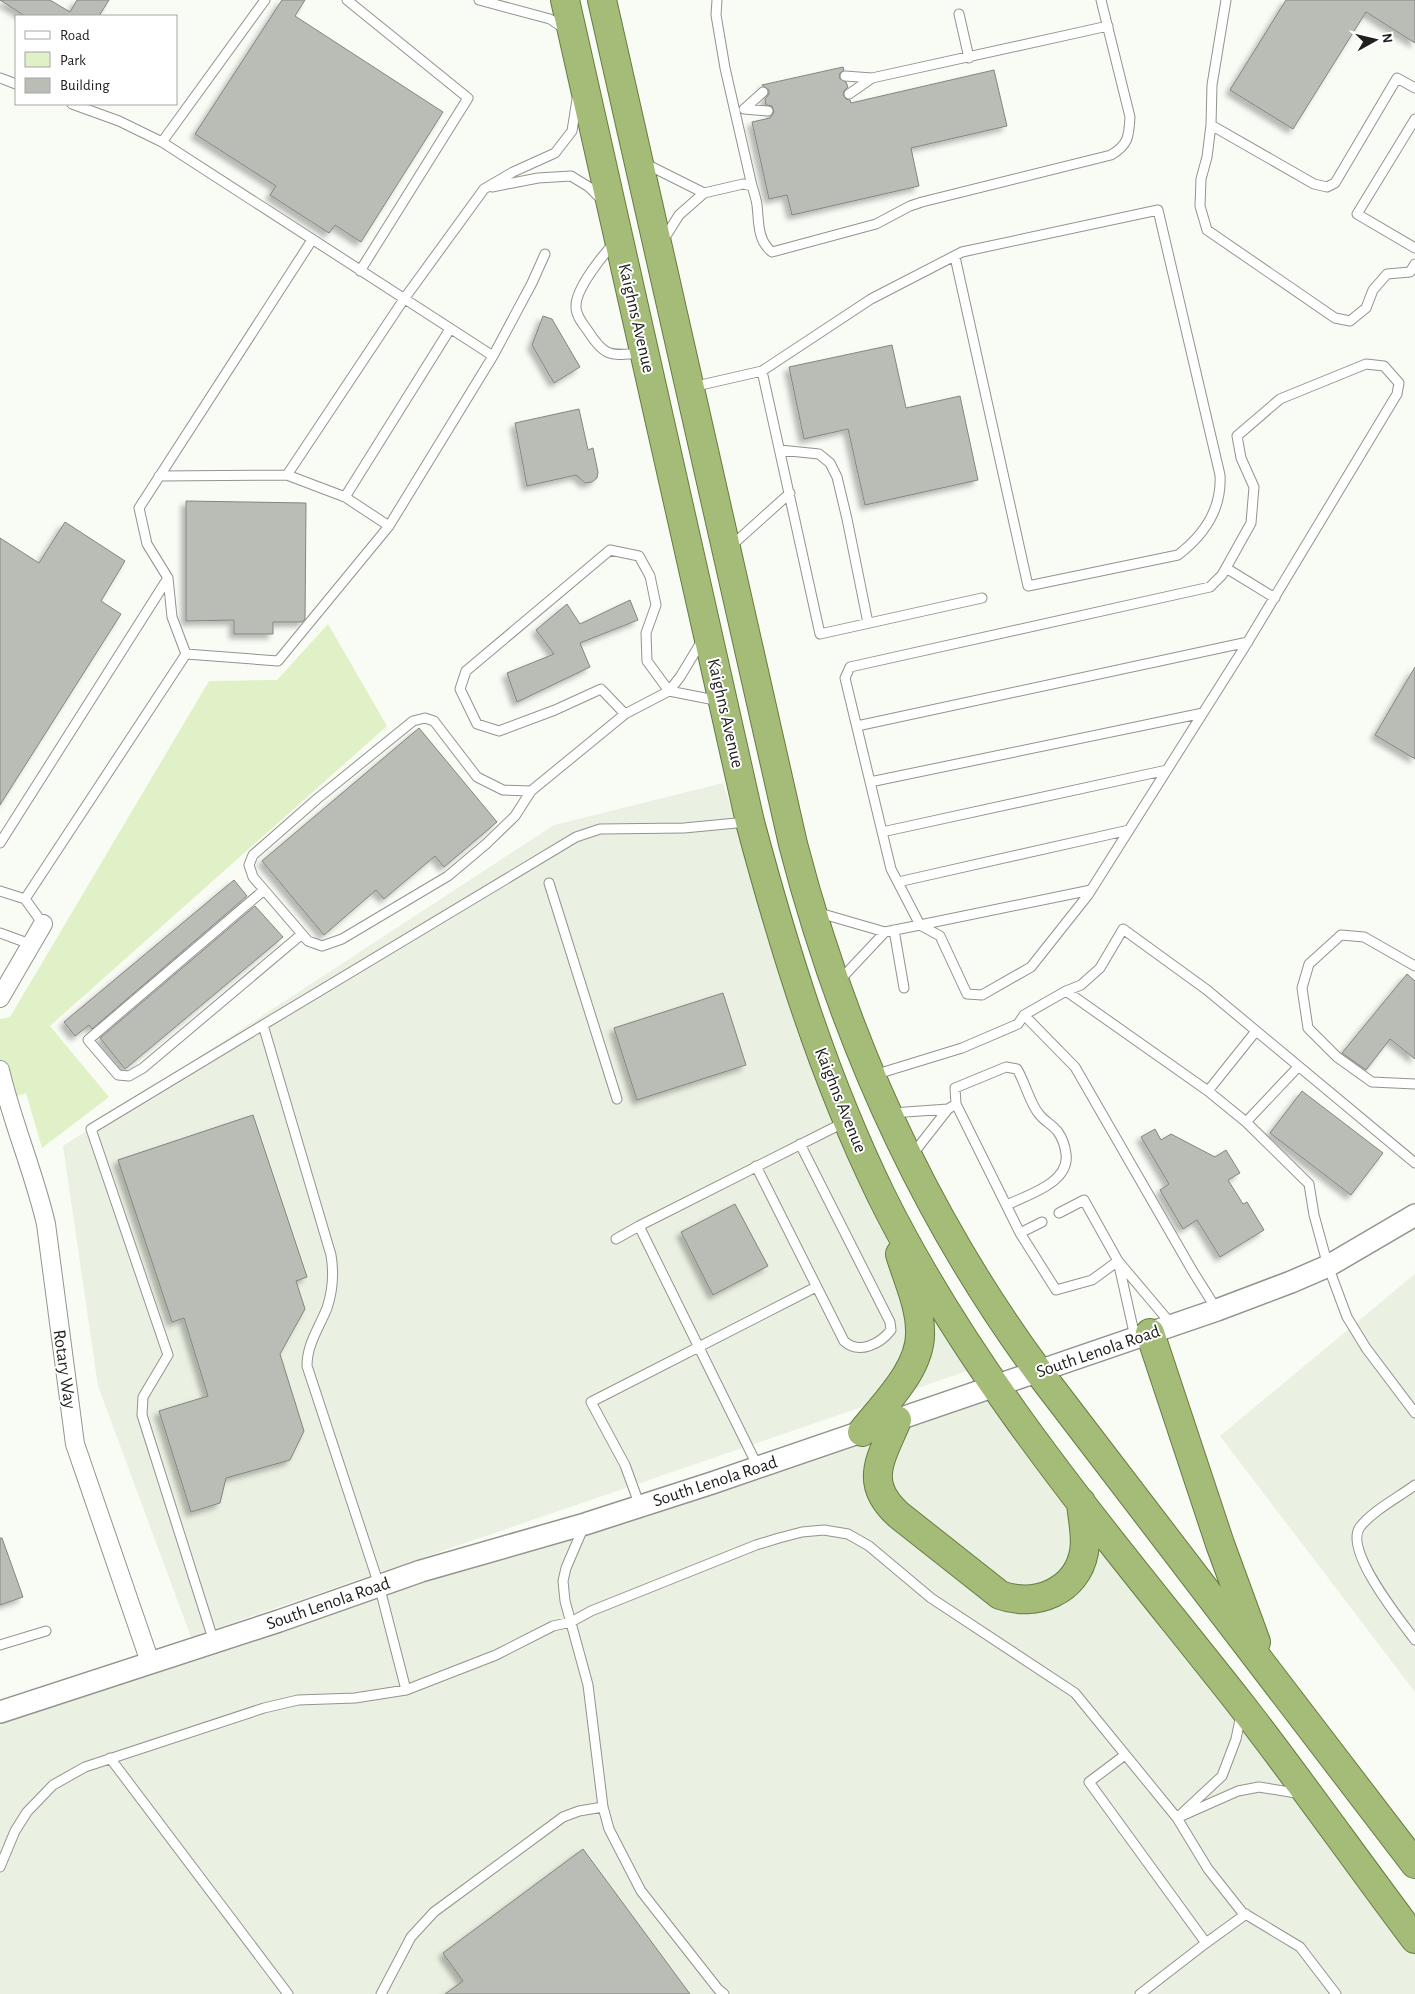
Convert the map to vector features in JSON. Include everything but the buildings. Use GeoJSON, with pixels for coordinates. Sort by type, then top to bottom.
{"type":"FeatureCollection","features":[{"type":"Feature","properties":{"kind":"highway","name":"Kaighns Avenue"},"geometry":{"type":"LineString","coordinates":[[565,0],[750,822],[790,960],[848,1120],[882,1195],[944,1308],[996,1386],[1053,1467],[1130,1567],[1243,1707],[1415,1939]]}},
{"type":"Feature","properties":{"kind":"highway","name":"Kaighns Avenue"},"geometry":{"type":"LineString","coordinates":[[606,4],[658,251],[781,796],[811,910],[836,985],[871,1076],[931,1203],[978,1285],[1038,1371],[1415,1864]]}},
{"type":"Feature","properties":{"kind":"highway"},"geometry":{"type":"LineString","coordinates":[[862,1432],[911,1368],[920,1340],[917,1310],[882,1195]]}},
{"type":"Feature","properties":{"kind":"highway"},"geometry":{"type":"LineString","coordinates":[[1152,1332],[1220,1544],[1265,1667]]}},
{"type":"Feature","properties":{"kind":"highway"},"geometry":{"type":"LineString","coordinates":[[897,1420],[877,1473],[882,1496],[900,1516],[1000,1595],[1017,1600],[1042,1598],[1058,1591],[1072,1579],[1078,1570],[1084,1551],[1080,1500]]}},
{"type":"Feature","properties":{"kind":"street"},"geometry":{"type":"LineString","coordinates":[[0,998],[43,924]]}},
{"type":"Feature","properties":{"kind":"street","name":"Rotary Way"},"geometry":{"type":"LineString","coordinates":[[0,1070],[5,1111],[40,1200],[46,1224],[75,1444],[150,1662]]}},
{"type":"Feature","properties":{"kind":"street","name":"South Lenola Road"},"geometry":{"type":"LineString","coordinates":[[0,1712],[214,1642],[430,1568],[586,1524],[862,1432],[1217,1310],[1328,1266],[1415,1215]]}},
{"type":"Feature","properties":{"kind":"lane"},"geometry":{"type":"LineString","coordinates":[[162,142],[266,0]]}},
{"type":"Feature","properties":{"kind":"lane"},"geometry":{"type":"LineString","coordinates":[[347,0],[468,98],[360,271]]}},
{"type":"Feature","properties":{"kind":"lane"},"geometry":{"type":"LineString","coordinates":[[479,0],[550,19],[573,35]]}},
{"type":"Feature","properties":{"kind":"lane"},"geometry":{"type":"LineString","coordinates":[[500,6],[511,0]]}},
{"type":"Feature","properties":{"kind":"lane"},"geometry":{"type":"LineString","coordinates":[[717,0],[716,15],[740,110],[752,186],[757,204],[758,226],[764,246],[772,252],[876,224],[910,206],[922,202],[1110,156],[1118,151],[1129,136],[1130,117],[1101,0]]}},
{"type":"Feature","properties":{"kind":"lane"},"geometry":{"type":"LineString","coordinates":[[1226,0],[1212,85],[1211,125],[1207,157],[1201,179],[1200,206],[1207,230],[1335,318],[1350,322],[1366,308],[1373,290],[1388,274],[1410,272],[1415,264]]}},
{"type":"Feature","properties":{"kind":"lane"},"geometry":{"type":"LineString","coordinates":[[959,14],[969,58]]}},
{"type":"Feature","properties":{"kind":"lane"},"geometry":{"type":"LineString","coordinates":[[845,76],[872,78],[1108,26]]}},
{"type":"Feature","properties":{"kind":"lane"},"geometry":{"type":"LineString","coordinates":[[287,475],[404,299],[484,189],[513,172],[555,153],[572,130],[581,72]]}},
{"type":"Feature","properties":{"kind":"lane"},"geometry":{"type":"LineString","coordinates":[[0,78],[15,84]]}},
{"type":"Feature","properties":{"kind":"lane"},"geometry":{"type":"LineString","coordinates":[[849,94],[872,78]]}},
{"type":"Feature","properties":{"kind":"lane"},"geometry":{"type":"LineString","coordinates":[[1211,125],[1314,184],[1326,187],[1335,183],[1397,78],[1415,88]]}},
{"type":"Feature","properties":{"kind":"lane"},"geometry":{"type":"LineString","coordinates":[[740,110],[764,92]]}},
{"type":"Feature","properties":{"kind":"lane"},"geometry":{"type":"LineString","coordinates":[[75,105],[119,120],[162,142],[493,356]]}},
{"type":"Feature","properties":{"kind":"lane"},"geometry":{"type":"LineString","coordinates":[[740,110],[768,111]]}},
{"type":"Feature","properties":{"kind":"lane"},"geometry":{"type":"LineString","coordinates":[[1415,119],[1357,214],[1415,248]]}},
{"type":"Feature","properties":{"kind":"lane"},"geometry":{"type":"LineString","coordinates":[[638,160],[704,193]]}},
{"type":"Feature","properties":{"kind":"lane"},"geometry":{"type":"LineString","coordinates":[[484,189],[538,178],[571,176],[589,187],[612,209]]}},
{"type":"Feature","properties":{"kind":"lane"},"geometry":{"type":"LineString","coordinates":[[658,251],[668,230],[679,215],[704,193],[742,184],[752,186]]}},
{"type":"Feature","properties":{"kind":"lane"},"geometry":{"type":"LineString","coordinates":[[689,387],[762,371],[871,299],[955,257],[970,250],[1158,210],[1220,475],[1218,502],[1213,515],[1210,522],[1192,544],[1178,555],[1028,586],[955,257]]}},
{"type":"Feature","properties":{"kind":"lane"},"geometry":{"type":"LineString","coordinates":[[619,238],[600,258],[592,270],[577,300],[576,308],[584,326],[598,347],[605,352],[616,354],[645,353]]}},
{"type":"Feature","properties":{"kind":"lane"},"geometry":{"type":"LineString","coordinates":[[186,654],[172,617],[168,578],[146,544],[139,508],[312,240]]}},
{"type":"Feature","properties":{"kind":"lane"},"geometry":{"type":"LineString","coordinates":[[186,654],[278,661],[389,526],[493,356],[532,283],[545,254]]}},
{"type":"Feature","properties":{"kind":"lane"},"geometry":{"type":"LineString","coordinates":[[345,497],[450,328]]}},
{"type":"Feature","properties":{"kind":"lane"},"geometry":{"type":"LineString","coordinates":[[1366,364],[1384,366],[1399,383],[1397,394],[1248,642],[1092,890],[1031,967],[982,995],[966,994],[940,936],[920,925],[891,869],[846,678],[850,667],[1210,587],[1226,568],[1251,523],[1254,487],[1242,458],[1237,436],[1280,399],[1366,364]]}},
{"type":"Feature","properties":{"kind":"lane"},"geometry":{"type":"LineString","coordinates":[[762,371],[820,634],[982,598]]}},
{"type":"Feature","properties":{"kind":"lane"},"geometry":{"type":"LineString","coordinates":[[780,450],[819,454],[830,463],[837,477],[847,519],[868,623]]}},
{"type":"Feature","properties":{"kind":"lane"},"geometry":{"type":"LineString","coordinates":[[159,476],[287,475],[345,497],[389,526]]}},
{"type":"Feature","properties":{"kind":"lane"},"geometry":{"type":"LineString","coordinates":[[726,550],[790,493]]}},
{"type":"Feature","properties":{"kind":"lane"},"geometry":{"type":"LineString","coordinates":[[625,714],[601,689],[499,732],[476,724],[460,690],[466,671],[610,550],[639,556],[650,576],[656,605],[646,633],[647,661],[669,691],[723,702]]}},
{"type":"Feature","properties":{"kind":"lane"},"geometry":{"type":"LineString","coordinates":[[1226,568],[1274,598]]}},
{"type":"Feature","properties":{"kind":"lane"},"geometry":{"type":"LineString","coordinates":[[0,843],[168,578]]}},
{"type":"Feature","properties":{"kind":"lane"},"geometry":{"type":"LineString","coordinates":[[532,791],[503,790],[477,777],[434,721],[425,718],[413,721],[317,799],[253,855],[249,864],[253,877],[308,941],[322,946],[342,939],[448,876],[486,844],[515,816],[532,791],[625,714],[669,691],[708,632]]}},
{"type":"Feature","properties":{"kind":"lane"},"geometry":{"type":"LineString","coordinates":[[857,726],[1248,642]]}},
{"type":"Feature","properties":{"kind":"lane"},"geometry":{"type":"LineString","coordinates":[[25,899],[186,654]]}},
{"type":"Feature","properties":{"kind":"lane"},"geometry":{"type":"LineString","coordinates":[[870,782],[1203,713]]}},
{"type":"Feature","properties":{"kind":"lane"},"geometry":{"type":"LineString","coordinates":[[882,832],[1167,770]]}},
{"type":"Feature","properties":{"kind":"lane"},"geometry":{"type":"LineString","coordinates":[[214,1642],[142,1415],[143,1397],[168,1355],[91,1129],[576,837],[600,829],[684,828],[750,822]]}},
{"type":"Feature","properties":{"kind":"lane"},"geometry":{"type":"LineString","coordinates":[[898,882],[1129,830]]}},
{"type":"Feature","properties":{"kind":"lane"},"geometry":{"type":"LineString","coordinates":[[549,883],[617,1099]]}},
{"type":"Feature","properties":{"kind":"lane"},"geometry":{"type":"LineString","coordinates":[[264,890],[88,1040],[118,1075],[129,1076],[143,1068],[302,934]]}},
{"type":"Feature","properties":{"kind":"lane"},"geometry":{"type":"LineString","coordinates":[[811,910],[890,931],[1092,890]]}},
{"type":"Feature","properties":{"kind":"lane"},"geometry":{"type":"LineString","coordinates":[[0,891],[25,899],[43,924]]}},
{"type":"Feature","properties":{"kind":"lane"},"geometry":{"type":"LineString","coordinates":[[871,1076],[962,1048],[1018,1024],[1024,1015],[1066,991],[1081,985],[1100,968],[1123,929],[1207,990],[1415,1163]]}},
{"type":"Feature","properties":{"kind":"lane"},"geometry":{"type":"LineString","coordinates":[[836,985],[890,931]]}},
{"type":"Feature","properties":{"kind":"lane"},"geometry":{"type":"LineString","coordinates":[[890,931],[904,988]]}},
{"type":"Feature","properties":{"kind":"lane"},"geometry":{"type":"LineString","coordinates":[[0,933],[30,944]]}},
{"type":"Feature","properties":{"kind":"lane"},"geometry":{"type":"LineString","coordinates":[[1415,966],[1364,937],[1341,935],[1309,964],[1302,988],[1308,1028],[1337,1058],[1372,1082],[1415,1084]]}},
{"type":"Feature","properties":{"kind":"lane"},"geometry":{"type":"LineString","coordinates":[[1066,991],[1208,1091],[1246,1122],[1309,1184],[1314,1216],[1328,1266],[1347,1317],[1366,1348],[1415,1413]]}},
{"type":"Feature","properties":{"kind":"lane"},"geometry":{"type":"LineString","coordinates":[[1024,1015],[1074,1067],[1217,1310]]}},
{"type":"Feature","properties":{"kind":"lane"},"geometry":{"type":"LineString","coordinates":[[263,1025],[331,1255],[333,1270],[327,1308],[308,1350],[307,1366],[379,1585],[406,1690]]}},
{"type":"Feature","properties":{"kind":"lane"},"geometry":{"type":"LineString","coordinates":[[1208,1091],[1256,1031]]}},
{"type":"Feature","properties":{"kind":"lane"},"geometry":{"type":"LineString","coordinates":[[909,1159],[952,1107],[955,1088],[1006,1067],[1017,1069],[1024,1079],[1038,1113],[1059,1133],[1065,1145],[1067,1158],[1064,1170],[1053,1182],[1007,1205]]}},
{"type":"Feature","properties":{"kind":"lane"},"geometry":{"type":"LineString","coordinates":[[1246,1122],[1298,1067]]}},
{"type":"Feature","properties":{"kind":"lane"},"geometry":{"type":"LineString","coordinates":[[888,1113],[952,1107]]}},
{"type":"Feature","properties":{"kind":"lane"},"geometry":{"type":"LineString","coordinates":[[952,1107],[1007,1205],[1020,1233],[1056,1290],[1092,1280],[1118,1261]]}},
{"type":"Feature","properties":{"kind":"lane"},"geometry":{"type":"LineString","coordinates":[[616,1239],[848,1120]]}},
{"type":"Feature","properties":{"kind":"lane"},"geometry":{"type":"LineString","coordinates":[[756,1166],[844,1341],[849,1346],[862,1348],[885,1338],[891,1330],[890,1322],[800,1144]]}},
{"type":"Feature","properties":{"kind":"lane"},"geometry":{"type":"LineString","coordinates":[[1059,1213],[1084,1200],[1118,1261],[1152,1332]]}},
{"type":"Feature","properties":{"kind":"lane"},"geometry":{"type":"LineString","coordinates":[[1020,1233],[1042,1222]]}},
{"type":"Feature","properties":{"kind":"lane"},"geometry":{"type":"LineString","coordinates":[[639,1226],[758,1467]]}},
{"type":"Feature","properties":{"kind":"lane"},"geometry":{"type":"LineString","coordinates":[[1118,1261],[1152,1332]]}},
{"type":"Feature","properties":{"kind":"lane"},"geometry":{"type":"LineString","coordinates":[[640,1506],[625,1465],[591,1402],[816,1286]]}},
{"type":"Feature","properties":{"kind":"lane"},"geometry":{"type":"LineString","coordinates":[[1415,1485],[1359,1528],[1357,1540],[1360,1556],[1370,1576],[1415,1640]]}},
{"type":"Feature","properties":{"kind":"lane"},"geometry":{"type":"LineString","coordinates":[[586,1524],[566,1568],[563,1581],[565,1601],[588,1685],[603,1807],[608,1829],[641,1890],[718,1989],[724,1994]]}},
{"type":"Feature","properties":{"kind":"lane"},"geometry":{"type":"LineString","coordinates":[[0,1867],[15,1831],[27,1812],[53,1785],[85,1767],[256,1710],[298,1700],[355,1698],[406,1690],[496,1655],[553,1626],[571,1622],[592,1610],[756,1545],[802,1532],[824,1530],[848,1534],[869,1546],[931,1598],[1075,1693],[1177,1818],[1208,1869],[1242,1912],[1300,1948],[1336,1994]]}},
{"type":"Feature","properties":{"kind":"lane"},"geometry":{"type":"LineString","coordinates":[[0,1645],[46,1630]]}},
{"type":"Feature","properties":{"kind":"lane"},"geometry":{"type":"LineString","coordinates":[[1177,1818],[1222,1776],[1236,1740],[1243,1707]]}},
{"type":"Feature","properties":{"kind":"lane"},"geometry":{"type":"LineString","coordinates":[[1125,1755],[1089,1782],[1206,1943]]}},
{"type":"Feature","properties":{"kind":"lane"},"geometry":{"type":"LineString","coordinates":[[110,1758],[288,1994]]}},
{"type":"Feature","properties":{"kind":"lane"},"geometry":{"type":"LineString","coordinates":[[1177,1818],[1238,1791],[1259,1787],[1307,1795]]}},
{"type":"Feature","properties":{"kind":"lane"},"geometry":{"type":"LineString","coordinates":[[381,1994],[411,1937],[434,1912],[563,1817],[579,1811],[603,1807]]}},
{"type":"Feature","properties":{"kind":"lane"},"geometry":{"type":"LineString","coordinates":[[1140,1994],[1246,1914]]}},
{"type":"Feature","properties":{"kind":"shaded area"},"geometry":{"type":"Polygon","coordinates":[[[723,783],[802,1026],[970,1370],[191,1637],[98,1386],[63,1146],[554,825],[723,783]]]}},
{"type":"Feature","properties":{"kind":"shaded area"},"geometry":{"type":"Polygon","coordinates":[[[1415,1274],[1415,1692],[1220,1436],[1415,1274]]]}},
{"type":"Feature","properties":{"kind":"shaded area"},"geometry":{"type":"Polygon","coordinates":[[[996,1386],[1415,1939],[1415,1994],[0,1994],[0,1711],[996,1386]]]}},
{"type":"Feature","properties":{"kind":"green space"},"geometry":{"type":"Polygon","coordinates":[[[328,624],[387,726],[50,1026],[109,1097],[42,1148],[26,1093],[0,1102],[0,1019],[10,1017],[209,681],[277,680],[328,624]]]}}]}
